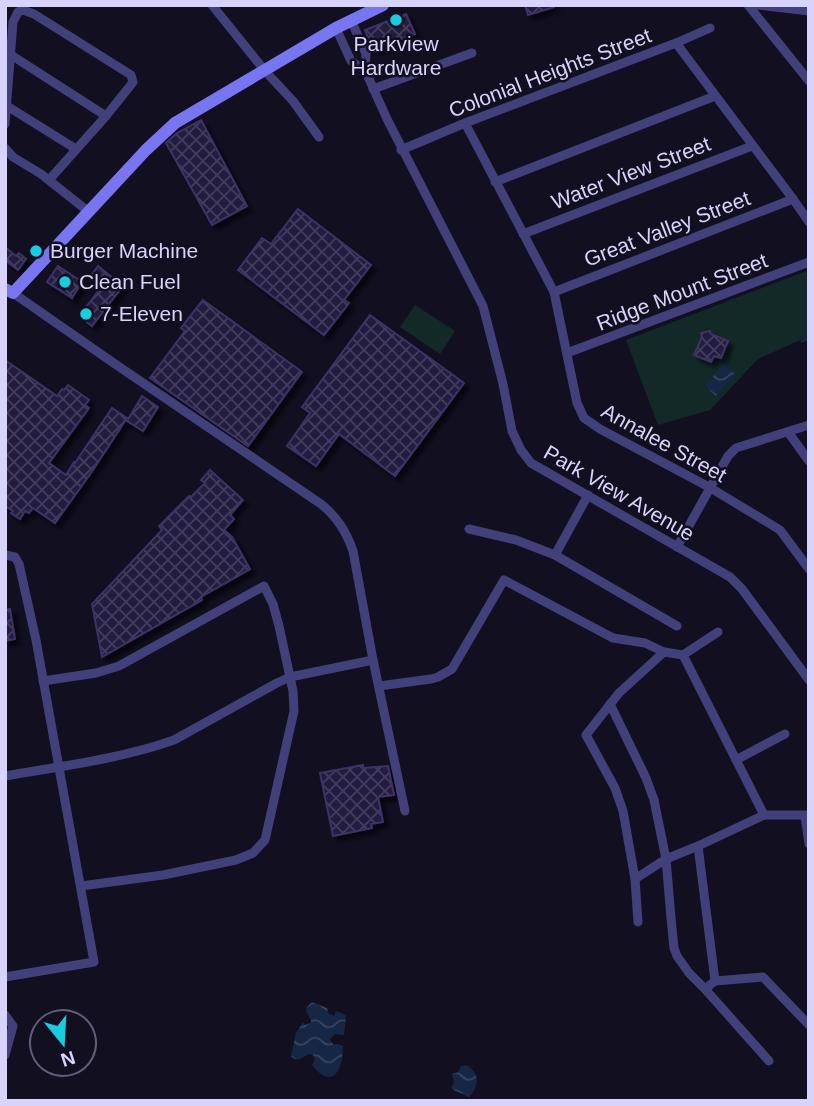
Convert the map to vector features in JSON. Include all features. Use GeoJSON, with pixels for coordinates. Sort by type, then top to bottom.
{"type":"FeatureCollection","features":[{"type":"Feature","properties":{"kind":"main road"},"geometry":{"type":"LineString","coordinates":[[9,291],[175,123],[336,28],[383,5]]}},
{"type":"Feature","properties":{"kind":"street"},"geometry":{"type":"LineString","coordinates":[[212,5],[265,71],[293,100],[319,137]]}},
{"type":"Feature","properties":{"kind":"street"},"geometry":{"type":"LineString","coordinates":[[748,5],[809,81]]}},
{"type":"Feature","properties":{"kind":"street"},"geometry":{"type":"LineString","coordinates":[[757,5],[809,11]]}},
{"type":"Feature","properties":{"kind":"street"},"geometry":{"type":"LineString","coordinates":[[5,124],[13,22],[23,10],[29,11],[131,75],[133,82],[49,180]]}},
{"type":"Feature","properties":{"kind":"street","name":"Park View Avenue"},"geometry":{"type":"LineString","coordinates":[[351,20],[366,54],[365,70],[401,150],[483,306],[512,431],[521,450],[531,463],[730,577],[742,589],[809,680]]}},
{"type":"Feature","properties":{"kind":"street","name":"Park View Avenue"},"geometry":{"type":"LineString","coordinates":[[336,28],[351,61],[365,70]]}},
{"type":"Feature","properties":{"kind":"street","name":"Colonial Heights Street"},"geometry":{"type":"LineString","coordinates":[[401,150],[710,28]]}},
{"type":"Feature","properties":{"kind":"street"},"geometry":{"type":"LineString","coordinates":[[677,43],[809,222]]}},
{"type":"Feature","properties":{"kind":"street"},"geometry":{"type":"LineString","coordinates":[[373,89],[472,53]]}},
{"type":"Feature","properties":{"kind":"street"},"geometry":{"type":"LineString","coordinates":[[11,55],[106,116]]}},
{"type":"Feature","properties":{"kind":"street"},"geometry":{"type":"LineString","coordinates":[[495,182],[715,96]]}},
{"type":"Feature","properties":{"kind":"street"},"geometry":{"type":"LineString","coordinates":[[7,106],[76,149]]}},
{"type":"Feature","properties":{"kind":"street","name":"Annalee Street"},"geometry":{"type":"LineString","coordinates":[[465,123],[554,292],[577,403],[584,418],[709,487],[780,530],[809,569]]}},
{"type":"Feature","properties":{"kind":"street","name":"Water View Street"},"geometry":{"type":"LineString","coordinates":[[523,234],[752,146]]}},
{"type":"Feature","properties":{"kind":"street"},"geometry":{"type":"LineString","coordinates":[[5,148],[13,157],[49,180],[89,212]]}},
{"type":"Feature","properties":{"kind":"street","name":"Great Valley Street"},"geometry":{"type":"LineString","coordinates":[[554,292],[793,199]]}},
{"type":"Feature","properties":{"kind":"street","name":"Ridge Mount Street"},"geometry":{"type":"LineString","coordinates":[[567,353],[809,262]]}},
{"type":"Feature","properties":{"kind":"street"},"geometry":{"type":"LineString","coordinates":[[9,291],[321,504],[341,523],[353,551],[405,811]]}},
{"type":"Feature","properties":{"kind":"street"},"geometry":{"type":"LineString","coordinates":[[677,547],[727,456],[736,448],[809,425]]}},
{"type":"Feature","properties":{"kind":"street"},"geometry":{"type":"LineString","coordinates":[[788,432],[809,460]]}},
{"type":"Feature","properties":{"kind":"street"},"geometry":{"type":"LineString","coordinates":[[555,555],[588,495]]}},
{"type":"Feature","properties":{"kind":"street"},"geometry":{"type":"LineString","coordinates":[[469,529],[516,540],[555,555],[677,626]]}},
{"type":"Feature","properties":{"kind":"street"},"geometry":{"type":"LineString","coordinates":[[5,555],[15,557],[19,564],[60,767],[94,962],[5,977]]}},
{"type":"Feature","properties":{"kind":"street"},"geometry":{"type":"LineString","coordinates":[[379,686],[430,679],[452,669],[504,580],[613,638],[645,643],[664,652],[682,655],[718,632]]}},
{"type":"Feature","properties":{"kind":"street"},"geometry":{"type":"LineString","coordinates":[[43,681],[96,673],[119,666],[264,586],[276,614],[290,677],[294,711],[265,841],[253,853],[236,860],[81,886]]}},
{"type":"Feature","properties":{"kind":"street"},"geometry":{"type":"LineString","coordinates":[[638,922],[635,879],[623,811],[615,788],[586,735],[636,676],[664,652]]}},
{"type":"Feature","properties":{"kind":"street"},"geometry":{"type":"LineString","coordinates":[[682,655],[764,815]]}},
{"type":"Feature","properties":{"kind":"street"},"geometry":{"type":"LineString","coordinates":[[5,776],[135,752],[174,740],[290,677],[373,660]]}},
{"type":"Feature","properties":{"kind":"street"},"geometry":{"type":"LineString","coordinates":[[610,704],[651,789],[666,859],[674,948],[682,964],[769,1061]]}},
{"type":"Feature","properties":{"kind":"street"},"geometry":{"type":"LineString","coordinates":[[736,760],[785,734]]}},
{"type":"Feature","properties":{"kind":"street"},"geometry":{"type":"LineString","coordinates":[[635,879],[666,859],[764,815],[807,816],[809,844]]}},
{"type":"Feature","properties":{"kind":"street"},"geometry":{"type":"LineString","coordinates":[[698,846],[715,981]]}},
{"type":"Feature","properties":{"kind":"street"},"geometry":{"type":"LineString","coordinates":[[705,989],[715,981],[763,977],[809,1025]]}},
{"type":"Feature","properties":{"kind":"street"},"geometry":{"type":"LineString","coordinates":[[5,1015],[13,1026],[5,1055]]}},
{"type":"Feature","properties":{"kind":"green space"},"geometry":{"type":"Polygon","coordinates":[[[809,270],[809,336],[758,359],[710,410],[658,425],[626,340],[809,270]]]}},
{"type":"Feature","properties":{"kind":"green space"},"geometry":{"type":"Polygon","coordinates":[[[415,305],[455,331],[440,354],[400,327],[415,305]]]}},
{"type":"Feature","properties":{"kind":"water"},"geometry":{"type":"Polygon","coordinates":[[[723,364],[735,374],[716,396],[705,386],[723,364]]]}},
{"type":"Feature","properties":{"kind":"water"},"geometry":{"type":"Polygon","coordinates":[[[312,1002],[327,1008],[329,1014],[334,1016],[336,1011],[346,1015],[344,1035],[335,1034],[330,1039],[333,1044],[343,1046],[339,1069],[331,1077],[319,1073],[312,1065],[315,1059],[313,1055],[298,1059],[291,1056],[296,1033],[303,1022],[305,1025],[311,1023],[306,1011],[312,1002]]]}},
{"type":"Feature","properties":{"kind":"water"},"geometry":{"type":"Polygon","coordinates":[[[466,1065],[474,1072],[477,1080],[469,1097],[451,1088],[454,1082],[452,1074],[466,1065]]]}},
{"type":"Feature","properties":{"kind":"building"},"geometry":{"type":"Polygon","coordinates":[[[525,5],[554,5],[554,7],[528,15],[525,5]]]}},
{"type":"Feature","properties":{"kind":"building"},"geometry":{"type":"Polygon","coordinates":[[[406,14],[415,34],[373,49],[371,47],[365,30],[406,14]]]}},
{"type":"Feature","properties":{"kind":"building"},"geometry":{"type":"Polygon","coordinates":[[[201,120],[247,206],[212,225],[166,143],[177,133],[201,120]]]}},
{"type":"Feature","properties":{"kind":"building"},"geometry":{"type":"Polygon","coordinates":[[[298,209],[371,265],[344,300],[349,303],[324,335],[238,270],[262,238],[271,244],[298,209]]]}},
{"type":"Feature","properties":{"kind":"building"},"geometry":{"type":"Polygon","coordinates":[[[5,247],[16,256],[19,253],[26,259],[18,270],[5,260],[5,247]]]}},
{"type":"Feature","properties":{"kind":"building","name":"Clean Fuel"},"geometry":{"type":"Polygon","coordinates":[[[58,266],[82,282],[72,298],[47,282],[58,266]]]}},
{"type":"Feature","properties":{"kind":"building"},"geometry":{"type":"Polygon","coordinates":[[[98,266],[123,286],[92,326],[79,316],[103,285],[91,276],[98,266]]]}},
{"type":"Feature","properties":{"kind":"building"},"geometry":{"type":"Polygon","coordinates":[[[203,300],[302,372],[248,446],[150,378],[185,331],[181,328],[203,300]]]}},
{"type":"Feature","properties":{"kind":"building"},"geometry":{"type":"Polygon","coordinates":[[[370,315],[464,383],[395,476],[339,434],[316,466],[287,446],[310,413],[302,407],[370,315]]]}},
{"type":"Feature","properties":{"kind":"building"},"geometry":{"type":"Polygon","coordinates":[[[710,331],[711,334],[728,341],[721,358],[714,356],[711,362],[694,355],[702,337],[701,333],[710,331]]]}},
{"type":"Feature","properties":{"kind":"building"},"geometry":{"type":"Polygon","coordinates":[[[5,360],[57,396],[68,385],[89,400],[85,405],[89,408],[49,463],[66,475],[112,408],[127,418],[55,523],[33,508],[29,513],[25,511],[20,519],[5,506],[5,360]]]}},
{"type":"Feature","properties":{"kind":"building"},"geometry":{"type":"Polygon","coordinates":[[[142,396],[158,407],[143,431],[127,421],[142,396]]]}},
{"type":"Feature","properties":{"kind":"building"},"geometry":{"type":"Polygon","coordinates":[[[210,470],[243,500],[230,515],[234,519],[224,530],[232,537],[250,569],[201,597],[202,600],[102,657],[92,604],[162,530],[159,526],[205,483],[201,480],[210,470]]]}},
{"type":"Feature","properties":{"kind":"building"},"geometry":{"type":"Polygon","coordinates":[[[10,609],[15,639],[5,641],[5,610],[10,609]]]}},
{"type":"Feature","properties":{"kind":"building"},"geometry":{"type":"Polygon","coordinates":[[[363,765],[363,768],[388,766],[394,795],[378,797],[383,822],[371,824],[372,828],[333,836],[320,773],[363,765]]]}},
{"type":"Feature","properties":{"kind":"waterway"},"geometry":{"type":"LineString","coordinates":[[802,341],[809,338]]}},
{"type":"Feature","properties":{"kind":"place","name":"Parkview Hardware"},"geometry":{"type":"Point","coordinates":[396,20]}},
{"type":"Feature","properties":{"kind":"place","name":"Burger Machine"},"geometry":{"type":"Point","coordinates":[36,251]}},
{"type":"Feature","properties":{"kind":"place","name":"Clean Fuel"},"geometry":{"type":"Point","coordinates":[65,282]}},
{"type":"Feature","properties":{"kind":"place","name":"7-Eleven"},"geometry":{"type":"Point","coordinates":[86,314]}}]}
